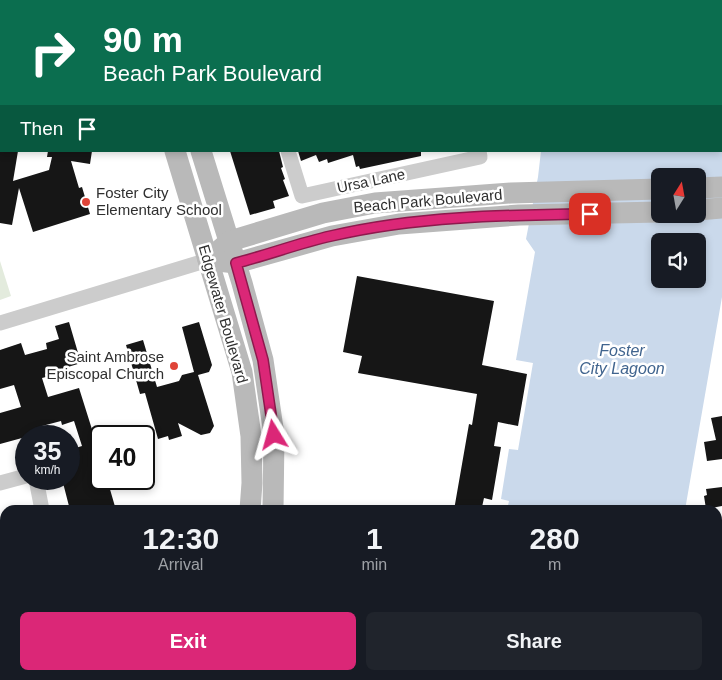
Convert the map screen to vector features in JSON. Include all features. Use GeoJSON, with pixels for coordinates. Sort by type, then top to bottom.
{"type":"FeatureCollection","features":[{"type":"Feature","properties":{"kind":"main road","name":"Edgewater Boulevard"},"geometry":{"type":"LineString","coordinates":[[175,152],[242,372],[252,436],[250,505]]}},
{"type":"Feature","properties":{"kind":"main road","name":"Edgewater Boulevard"},"geometry":{"type":"LineString","coordinates":[[201,152],[230,241],[263,360],[274,435],[274,505]]}},
{"type":"Feature","properties":{"kind":"main road"},"geometry":{"type":"LineString","coordinates":[[706,188],[722,187]]}},
{"type":"Feature","properties":{"kind":"main road","name":"Beach Park Boulevard"},"geometry":{"type":"LineString","coordinates":[[208,260],[230,241],[323,213],[375,203],[511,193],[651,189]]}},
{"type":"Feature","properties":{"kind":"main road"},"geometry":{"type":"LineString","coordinates":[[706,209],[722,208]]}},
{"type":"Feature","properties":{"kind":"main road","name":"Beach Park Boulevard"},"geometry":{"type":"LineString","coordinates":[[208,260],[236,263],[332,236],[399,224],[519,215],[651,212]]}},
{"type":"Feature","properties":{"kind":"street","name":"Ursa Lane"},"geometry":{"type":"LineString","coordinates":[[288,152],[302,196],[480,157],[479,152]]}},
{"type":"Feature","properties":{"kind":"street","name":"Beach Park Boulevard"},"geometry":{"type":"LineString","coordinates":[[0,322],[208,260]]}},
{"type":"Feature","properties":{"kind":"street"},"geometry":{"type":"LineString","coordinates":[[0,483],[15,479]]}},
{"type":"Feature","properties":{"kind":"street"},"geometry":{"type":"LineString","coordinates":[[38,490],[41,505]]}},
{"type":"Feature","properties":{"kind":"shaded area"},"geometry":{"type":"Polygon","coordinates":[[[0,261],[11,296],[0,300],[0,261]]]}},
{"type":"Feature","properties":{"kind":"water","name":"Foster City Lagoon"},"geometry":{"type":"Polygon","coordinates":[[[541,152],[722,152],[722,297],[686,505],[508,505],[509,501],[501,499],[509,449],[518,450],[533,363],[516,360],[535,252],[526,239],[541,152]]]}},
{"type":"Feature","properties":{"kind":"building"},"geometry":{"type":"Polygon","coordinates":[[[0,152],[18,152],[13,181],[49,170],[52,157],[47,157],[48,152],[92,152],[90,164],[71,161],[79,188],[82,187],[90,214],[33,232],[19,188],[12,225],[0,223],[0,152]]]}},
{"type":"Feature","properties":{"kind":"building"},"geometry":{"type":"Polygon","coordinates":[[[230,152],[279,152],[283,167],[281,168],[285,179],[283,180],[289,196],[273,201],[275,208],[250,215],[230,152]]]}},
{"type":"Feature","properties":{"kind":"building"},"geometry":{"type":"Polygon","coordinates":[[[298,152],[421,152],[421,156],[360,169],[359,166],[356,167],[353,155],[328,163],[327,159],[319,162],[316,155],[301,161],[298,152]]]}},
{"type":"Feature","properties":{"kind":"building"},"geometry":{"type":"Polygon","coordinates":[[[357,276],[494,301],[482,365],[527,374],[518,426],[498,422],[494,446],[501,447],[492,500],[484,498],[482,505],[455,505],[469,424],[472,425],[477,394],[358,373],[362,356],[343,352],[357,276]]]}},
{"type":"Feature","properties":{"kind":"building"},"geometry":{"type":"Polygon","coordinates":[[[69,322],[81,363],[45,374],[46,377],[42,378],[48,397],[79,388],[91,425],[90,490],[110,490],[115,505],[69,505],[65,490],[80,490],[80,447],[82,446],[80,425],[75,425],[74,421],[62,425],[61,421],[46,425],[15,425],[15,440],[0,444],[0,413],[21,407],[14,385],[0,389],[0,350],[21,343],[25,355],[47,349],[46,343],[59,339],[55,326],[69,322]]]}},
{"type":"Feature","properties":{"kind":"building"},"geometry":{"type":"Polygon","coordinates":[[[199,322],[212,365],[209,372],[198,375],[214,426],[210,433],[201,435],[178,423],[182,436],[169,440],[168,436],[158,439],[145,393],[140,394],[126,345],[143,340],[157,387],[179,381],[182,375],[194,372],[182,327],[199,322]]]}},
{"type":"Feature","properties":{"kind":"building"},"geometry":{"type":"Polygon","coordinates":[[[722,416],[722,459],[707,461],[704,442],[716,440],[711,418],[722,416]]]}},
{"type":"Feature","properties":{"kind":"building"},"geometry":{"type":"Polygon","coordinates":[[[722,487],[722,505],[705,505],[704,496],[707,495],[706,489],[722,487]]]}},
{"type":"Feature","properties":{"kind":"place","name":"Foster City Elementary School"},"geometry":{"type":"Point","coordinates":[86,202]}},
{"type":"Feature","properties":{"kind":"place","name":"Saint Ambrose Episcopal Church"},"geometry":{"type":"Point","coordinates":[174,366]}},
{"type":"Feature","properties":{"kind":"route"},"geometry":{"type":"LineString","coordinates":[[274,435],[263,360],[236,263],[332,236],[399,224],[519,215],[590,214]]}}]}
